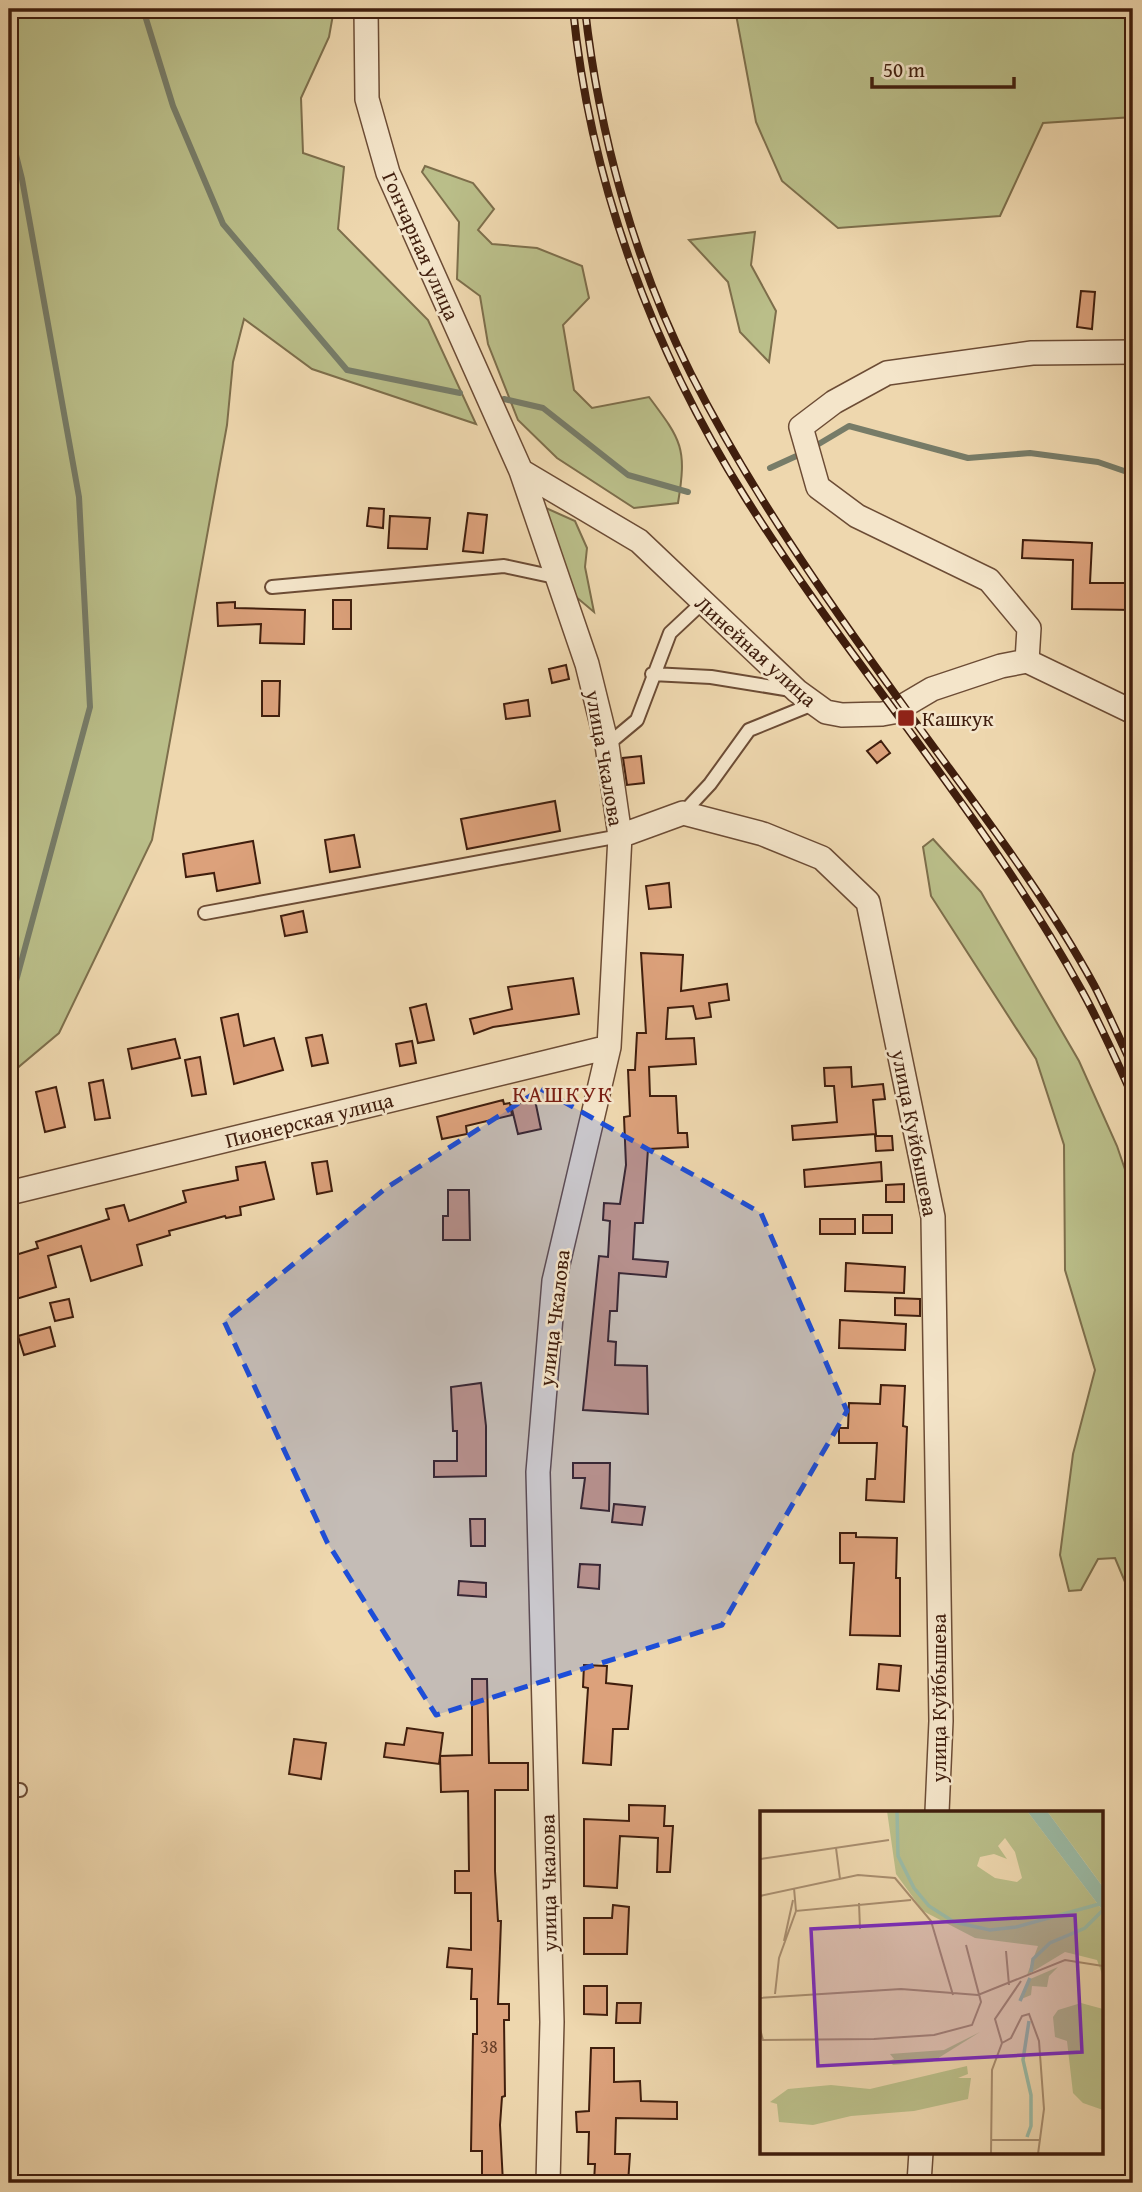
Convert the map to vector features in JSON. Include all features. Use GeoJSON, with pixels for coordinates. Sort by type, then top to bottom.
{"type":"FeatureCollection","features":[{"type":"Feature","properties":{"kind":"street","name":"Гончарная улица"},"geometry":{"type":"LineString","coordinates":[[366,9],[367,99],[387,173],[521,471]]}},
{"type":"Feature","properties":{"kind":"street"},"geometry":{"type":"LineString","coordinates":[[1133,352],[1032,353],[887,373],[834,402],[801,427],[818,487],[857,516],[989,580],[1029,628],[1027,661],[1133,712]]}},
{"type":"Feature","properties":{"kind":"street","name":"улица Чкалова"},"geometry":{"type":"LineString","coordinates":[[521,471],[555,577],[587,664],[607,745],[620,836],[609,1047],[554,1281],[538,1472],[552,2022],[548,2183]]}},
{"type":"Feature","properties":{"kind":"street","name":"Линейная улица"},"geometry":{"type":"LineString","coordinates":[[521,471],[639,541],[702,603],[805,697],[826,712],[842,715],[894,712],[932,689],[1027,661]]}},
{"type":"Feature","properties":{"kind":"street"},"geometry":{"type":"LineString","coordinates":[[620,836],[684,813]]}},
{"type":"Feature","properties":{"kind":"street","name":"улица Куйбышева"},"geometry":{"type":"LineString","coordinates":[[684,813],[762,834],[822,858],[868,902],[933,1217],[941,1721],[937,1811]]}},
{"type":"Feature","properties":{"kind":"street","name":"Пионерская улица"},"geometry":{"type":"LineString","coordinates":[[9,1193],[609,1047]]}},
{"type":"Feature","properties":{"kind":"street"},"geometry":{"type":"LineString","coordinates":[[919,2183],[921,2154]]}},
{"type":"Feature","properties":{"kind":"lane"},"geometry":{"type":"LineString","coordinates":[[272,587],[504,566],[555,577]]}},
{"type":"Feature","properties":{"kind":"lane"},"geometry":{"type":"LineString","coordinates":[[607,745],[637,720],[652,674],[670,633],[702,603]]}},
{"type":"Feature","properties":{"kind":"lane"},"geometry":{"type":"LineString","coordinates":[[652,674],[711,677],[805,697]]}},
{"type":"Feature","properties":{"kind":"lane"},"geometry":{"type":"LineString","coordinates":[[684,813],[710,784],[749,730],[805,697]]}},
{"type":"Feature","properties":{"kind":"lane"},"geometry":{"type":"LineString","coordinates":[[205,913],[620,836]]}},
{"type":"Feature","properties":{"kind":"highlighted area"},"geometry":{"type":"Polygon","coordinates":[[[541,1089],[761,1213],[847,1411],[722,1625],[436,1715],[327,1542],[224,1321],[386,1188],[541,1089]]]}},
{"type":"Feature","properties":{"kind":"green space"},"geometry":{"type":"Polygon","coordinates":[[[9,9],[334,9],[329,37],[301,98],[303,153],[344,167],[338,229],[428,320],[476,424],[312,369],[244,319],[233,362],[227,425],[152,840],[59,1033],[9,1075],[9,9]]]}},
{"type":"Feature","properties":{"kind":"green space"},"geometry":{"type":"Polygon","coordinates":[[[735,9],[1133,9],[1133,117],[1043,123],[1000,216],[838,228],[782,181],[756,122],[735,9]]]}},
{"type":"Feature","properties":{"kind":"green space"},"geometry":{"type":"Polygon","coordinates":[[[425,166],[473,183],[494,209],[478,230],[492,244],[537,248],[582,266],[589,298],[563,325],[574,390],[592,408],[649,397],[669,424],[679,446],[682,469],[678,503],[634,508],[557,458],[518,420],[488,344],[480,296],[457,279],[459,222],[422,172],[425,166]]]}},
{"type":"Feature","properties":{"kind":"green space"},"geometry":{"type":"Polygon","coordinates":[[[755,232],[751,265],[776,311],[769,362],[740,332],[728,282],[689,240],[755,232]]]}},
{"type":"Feature","properties":{"kind":"green space"},"geometry":{"type":"Polygon","coordinates":[[[546,508],[575,521],[587,548],[585,567],[594,612],[569,591],[545,523],[546,508]]]}},
{"type":"Feature","properties":{"kind":"green space"},"geometry":{"type":"Polygon","coordinates":[[[933,839],[981,892],[1079,1061],[1117,1146],[1133,1193],[1133,1279],[1128,1287],[1128,1321],[1133,1326],[1133,1601],[1115,1558],[1098,1559],[1081,1590],[1069,1591],[1060,1555],[1073,1454],[1095,1370],[1065,1270],[1064,1145],[1036,1059],[931,896],[923,847],[933,839]]]}},
{"type":"Feature","properties":{"kind":"building"},"geometry":{"type":"Polygon","coordinates":[[[1081,291],[1095,292],[1092,329],[1077,327],[1081,291]]]}},
{"type":"Feature","properties":{"kind":"building"},"geometry":{"type":"Polygon","coordinates":[[[369,508],[384,509],[383,528],[367,526],[369,508]]]}},
{"type":"Feature","properties":{"kind":"building"},"geometry":{"type":"Polygon","coordinates":[[[468,513],[487,515],[483,553],[463,551],[468,513]]]}},
{"type":"Feature","properties":{"kind":"building"},"geometry":{"type":"Polygon","coordinates":[[[390,516],[430,518],[427,549],[388,548],[390,516]]]}},
{"type":"Feature","properties":{"kind":"building"},"geometry":{"type":"Polygon","coordinates":[[[1023,540],[1092,543],[1090,583],[1133,583],[1133,610],[1072,609],[1073,560],[1022,558],[1023,540]]]}},
{"type":"Feature","properties":{"kind":"building"},"geometry":{"type":"Polygon","coordinates":[[[333,600],[351,600],[351,629],[333,629],[333,600]]]}},
{"type":"Feature","properties":{"kind":"building"},"geometry":{"type":"Polygon","coordinates":[[[235,602],[235,608],[305,610],[304,644],[260,643],[261,624],[218,626],[217,603],[235,602]]]}},
{"type":"Feature","properties":{"kind":"building"},"geometry":{"type":"Polygon","coordinates":[[[566,665],[569,679],[552,683],[549,669],[566,665]]]}},
{"type":"Feature","properties":{"kind":"building"},"geometry":{"type":"Polygon","coordinates":[[[262,681],[280,681],[279,716],[262,716],[262,681]]]}},
{"type":"Feature","properties":{"kind":"building"},"geometry":{"type":"Polygon","coordinates":[[[528,700],[530,716],[506,719],[504,704],[528,700]]]}},
{"type":"Feature","properties":{"kind":"building"},"geometry":{"type":"Polygon","coordinates":[[[881,741],[890,753],[877,763],[867,751],[881,741]]]}},
{"type":"Feature","properties":{"kind":"building"},"geometry":{"type":"Polygon","coordinates":[[[641,756],[644,783],[627,785],[623,758],[641,756]]]}},
{"type":"Feature","properties":{"kind":"building"},"geometry":{"type":"Polygon","coordinates":[[[555,801],[560,831],[467,849],[461,819],[555,801]]]}},
{"type":"Feature","properties":{"kind":"building"},"geometry":{"type":"Polygon","coordinates":[[[354,835],[360,867],[330,872],[325,840],[354,835]]]}},
{"type":"Feature","properties":{"kind":"building"},"geometry":{"type":"Polygon","coordinates":[[[253,841],[260,883],[217,891],[214,873],[186,877],[183,854],[253,841]]]}},
{"type":"Feature","properties":{"kind":"building"},"geometry":{"type":"Polygon","coordinates":[[[669,883],[671,907],[649,909],[646,886],[669,883]]]}},
{"type":"Feature","properties":{"kind":"building"},"geometry":{"type":"Polygon","coordinates":[[[303,911],[307,932],[285,936],[281,916],[303,911]]]}},
{"type":"Feature","properties":{"kind":"building"},"geometry":{"type":"Polygon","coordinates":[[[641,953],[683,955],[681,991],[727,984],[729,1000],[709,1003],[711,1017],[696,1019],[693,1006],[668,1008],[666,1039],[694,1038],[696,1064],[649,1067],[650,1096],[676,1096],[678,1133],[687,1133],[688,1147],[648,1149],[643,1223],[635,1223],[633,1259],[668,1262],[666,1277],[619,1273],[617,1311],[610,1311],[608,1341],[616,1342],[615,1365],[647,1366],[648,1414],[583,1410],[599,1256],[608,1257],[610,1221],[603,1220],[604,1203],[620,1204],[626,1165],[624,1117],[630,1116],[628,1070],[635,1070],[637,1033],[646,1033],[641,953]]]}},
{"type":"Feature","properties":{"kind":"building"},"geometry":{"type":"Polygon","coordinates":[[[573,978],[579,1014],[493,1027],[474,1034],[470,1019],[512,1009],[508,987],[573,978]]]}},
{"type":"Feature","properties":{"kind":"building"},"geometry":{"type":"Polygon","coordinates":[[[426,1004],[434,1040],[418,1043],[410,1008],[426,1004]]]}},
{"type":"Feature","properties":{"kind":"building"},"geometry":{"type":"Polygon","coordinates":[[[238,1014],[244,1046],[274,1038],[283,1070],[234,1084],[221,1018],[238,1014]]]}},
{"type":"Feature","properties":{"kind":"building"},"geometry":{"type":"Polygon","coordinates":[[[322,1035],[328,1063],[312,1066],[306,1038],[322,1035]]]}},
{"type":"Feature","properties":{"kind":"building"},"geometry":{"type":"Polygon","coordinates":[[[175,1039],[180,1058],[132,1069],[128,1049],[175,1039]]]}},
{"type":"Feature","properties":{"kind":"building"},"geometry":{"type":"Polygon","coordinates":[[[412,1041],[416,1063],[400,1066],[396,1044],[412,1041]]]}},
{"type":"Feature","properties":{"kind":"building"},"geometry":{"type":"Polygon","coordinates":[[[200,1057],[206,1094],[192,1096],[185,1060],[200,1057]]]}},
{"type":"Feature","properties":{"kind":"building"},"geometry":{"type":"Polygon","coordinates":[[[851,1067],[852,1087],[883,1084],[885,1099],[873,1100],[876,1134],[793,1140],[792,1126],[837,1122],[834,1086],[825,1086],[824,1068],[851,1067]]]}},
{"type":"Feature","properties":{"kind":"building"},"geometry":{"type":"Polygon","coordinates":[[[103,1080],[110,1118],[95,1120],[89,1083],[103,1080]]]}},
{"type":"Feature","properties":{"kind":"building"},"geometry":{"type":"Polygon","coordinates":[[[56,1087],[65,1127],[45,1132],[36,1092],[56,1087]]]}},
{"type":"Feature","properties":{"kind":"building"},"geometry":{"type":"Polygon","coordinates":[[[503,1100],[504,1104],[510,1103],[512,1115],[466,1126],[467,1134],[442,1139],[437,1117],[503,1100]]]}},
{"type":"Feature","properties":{"kind":"building"},"geometry":{"type":"Polygon","coordinates":[[[535,1100],[541,1129],[518,1134],[511,1105],[535,1100]]]}},
{"type":"Feature","properties":{"kind":"building"},"geometry":{"type":"Polygon","coordinates":[[[875,1136],[892,1136],[893,1150],[876,1151],[875,1136]]]}},
{"type":"Feature","properties":{"kind":"building"},"geometry":{"type":"Polygon","coordinates":[[[327,1161],[332,1191],[317,1194],[312,1163],[327,1161]]]}},
{"type":"Feature","properties":{"kind":"building"},"geometry":{"type":"Polygon","coordinates":[[[265,1162],[274,1199],[240,1207],[241,1215],[225,1216],[169,1231],[170,1235],[137,1245],[142,1265],[91,1281],[81,1246],[48,1256],[56,1287],[16,1299],[9,1274],[9,1257],[38,1248],[36,1242],[109,1219],[106,1209],[124,1205],[129,1221],[186,1202],[183,1191],[238,1180],[236,1167],[265,1162]]]}},
{"type":"Feature","properties":{"kind":"building"},"geometry":{"type":"Polygon","coordinates":[[[881,1162],[882,1181],[805,1187],[804,1170],[881,1162]]]}},
{"type":"Feature","properties":{"kind":"building"},"geometry":{"type":"Polygon","coordinates":[[[904,1184],[904,1202],[886,1202],[886,1185],[904,1184]]]}},
{"type":"Feature","properties":{"kind":"building"},"geometry":{"type":"Polygon","coordinates":[[[448,1190],[469,1190],[470,1240],[443,1240],[443,1216],[448,1216],[448,1190]]]}},
{"type":"Feature","properties":{"kind":"building"},"geometry":{"type":"Polygon","coordinates":[[[863,1215],[892,1215],[892,1233],[863,1233],[863,1215]]]}},
{"type":"Feature","properties":{"kind":"building"},"geometry":{"type":"Polygon","coordinates":[[[820,1219],[855,1219],[855,1234],[820,1234],[820,1219]]]}},
{"type":"Feature","properties":{"kind":"building"},"geometry":{"type":"Polygon","coordinates":[[[846,1263],[905,1267],[904,1293],[845,1291],[846,1263]]]}},
{"type":"Feature","properties":{"kind":"building"},"geometry":{"type":"Polygon","coordinates":[[[895,1298],[920,1299],[920,1316],[895,1315],[895,1298]]]}},
{"type":"Feature","properties":{"kind":"building"},"geometry":{"type":"Polygon","coordinates":[[[69,1299],[73,1317],[55,1321],[50,1303],[69,1299]]]}},
{"type":"Feature","properties":{"kind":"building"},"geometry":{"type":"Polygon","coordinates":[[[840,1320],[906,1324],[905,1350],[839,1348],[840,1320]]]}},
{"type":"Feature","properties":{"kind":"building"},"geometry":{"type":"Polygon","coordinates":[[[50,1327],[55,1346],[24,1355],[18,1336],[50,1327]]]}},
{"type":"Feature","properties":{"kind":"building"},"geometry":{"type":"Polygon","coordinates":[[[481,1383],[486,1426],[486,1476],[434,1477],[434,1461],[457,1461],[457,1431],[453,1431],[451,1387],[481,1383]]]}},
{"type":"Feature","properties":{"kind":"building"},"geometry":{"type":"Polygon","coordinates":[[[881,1385],[905,1386],[903,1426],[907,1427],[904,1502],[866,1500],[867,1479],[875,1479],[877,1443],[839,1443],[839,1428],[848,1428],[849,1403],[880,1404],[881,1385]]]}},
{"type":"Feature","properties":{"kind":"building"},"geometry":{"type":"Polygon","coordinates":[[[573,1463],[610,1463],[609,1511],[581,1508],[585,1478],[573,1478],[573,1463]]]}},
{"type":"Feature","properties":{"kind":"building"},"geometry":{"type":"Polygon","coordinates":[[[614,1504],[645,1507],[642,1525],[612,1522],[614,1504]]]}},
{"type":"Feature","properties":{"kind":"building"},"geometry":{"type":"Polygon","coordinates":[[[470,1519],[485,1519],[485,1546],[471,1546],[470,1519]]]}},
{"type":"Feature","properties":{"kind":"building"},"geometry":{"type":"Polygon","coordinates":[[[840,1533],[856,1533],[856,1537],[897,1538],[896,1578],[900,1578],[900,1636],[850,1635],[854,1563],[840,1563],[840,1533]]]}},
{"type":"Feature","properties":{"kind":"building"},"geometry":{"type":"Polygon","coordinates":[[[580,1564],[600,1565],[599,1589],[578,1587],[580,1564]]]}},
{"type":"Feature","properties":{"kind":"building"},"geometry":{"type":"Polygon","coordinates":[[[459,1581],[486,1583],[486,1597],[458,1595],[459,1581]]]}},
{"type":"Feature","properties":{"kind":"building"},"geometry":{"type":"Polygon","coordinates":[[[879,1664],[901,1666],[899,1691],[877,1689],[879,1664]]]}},
{"type":"Feature","properties":{"kind":"building"},"geometry":{"type":"Polygon","coordinates":[[[584,1665],[607,1666],[606,1683],[632,1686],[628,1729],[613,1729],[611,1765],[583,1763],[588,1688],[583,1687],[584,1665]]]}},
{"type":"Feature","properties":{"kind":"building"},"geometry":{"type":"Polygon","coordinates":[[[472,1679],[487,1679],[489,1763],[528,1763],[528,1790],[495,1790],[495,1871],[498,1921],[501,1921],[498,2004],[509,2004],[509,2020],[504,2020],[505,2096],[502,2097],[500,2125],[503,2183],[482,2183],[482,2151],[471,2151],[473,2034],[477,2034],[477,1999],[471,1999],[472,1969],[447,1967],[449,1948],[471,1950],[471,1893],[455,1893],[455,1871],[469,1871],[468,1791],[441,1792],[440,1756],[472,1755],[472,1679]]]}},
{"type":"Feature","properties":{"kind":"building"},"geometry":{"type":"Polygon","coordinates":[[[407,1728],[443,1733],[439,1764],[384,1757],[386,1743],[404,1745],[407,1728]]]}},
{"type":"Feature","properties":{"kind":"building"},"geometry":{"type":"Polygon","coordinates":[[[294,1739],[326,1743],[321,1779],[289,1774],[294,1739]]]}},
{"type":"Feature","properties":{"kind":"building"},"geometry":{"type":"Polygon","coordinates":[[[629,1805],[665,1806],[664,1826],[673,1826],[670,1872],[657,1872],[658,1838],[620,1836],[617,1888],[584,1886],[584,1819],[629,1821],[629,1805]]]}},
{"type":"Feature","properties":{"kind":"building"},"geometry":{"type":"Polygon","coordinates":[[[613,1905],[629,1907],[627,1954],[584,1954],[584,1918],[612,1918],[613,1905]]]}},
{"type":"Feature","properties":{"kind":"building"},"geometry":{"type":"Polygon","coordinates":[[[584,1986],[607,1986],[607,2015],[584,2014],[584,1986]]]}},
{"type":"Feature","properties":{"kind":"building"},"geometry":{"type":"Polygon","coordinates":[[[617,2003],[641,2003],[640,2023],[616,2023],[617,2003]]]}},
{"type":"Feature","properties":{"kind":"building"},"geometry":{"type":"Polygon","coordinates":[[[591,2048],[614,2048],[614,2082],[640,2081],[641,2101],[677,2102],[677,2119],[616,2118],[615,2154],[630,2154],[628,2183],[594,2182],[595,2164],[588,2164],[589,2132],[577,2132],[576,2112],[589,2111],[591,2048]]]}},
{"type":"Feature","properties":{"kind":"waterway"},"geometry":{"type":"LineString","coordinates":[[143,9],[173,106],[223,224],[347,370],[460,393]]}},
{"type":"Feature","properties":{"kind":"waterway"},"geometry":{"type":"LineString","coordinates":[[9,127],[22,179],[79,497],[90,707],[9,1007]]}},
{"type":"Feature","properties":{"kind":"waterway"},"geometry":{"type":"LineString","coordinates":[[504,399],[543,408],[628,475],[688,492]]}},
{"type":"Feature","properties":{"kind":"waterway"},"geometry":{"type":"LineString","coordinates":[[812,448],[849,426],[968,458],[1030,453],[1098,462],[1133,474]]}},
{"type":"Feature","properties":{"kind":"waterway"},"geometry":{"type":"LineString","coordinates":[[770,468],[803,453]]}},
{"type":"Feature","properties":{"kind":"railway"},"geometry":{"type":"LineString","coordinates":[[573,9],[581,74],[611,201],[631,263],[682,383],[712,441],[786,560],[961,802],[1044,926],[1089,1004],[1133,1097]]}},
{"type":"Feature","properties":{"kind":"railway"},"geometry":{"type":"LineString","coordinates":[[585,9],[599,103],[622,196],[652,287],[691,374],[738,460],[818,584],[1051,912],[1094,985],[1133,1067]]}},
{"type":"Feature","properties":{"kind":"place","name":"Кашкук"},"geometry":{"type":"Point","coordinates":[906,718]}},
{"type":"Feature","properties":{"kind":"district","name":"КАШКУК"},"geometry":{"type":"Point","coordinates":[563,1093]}}]}
